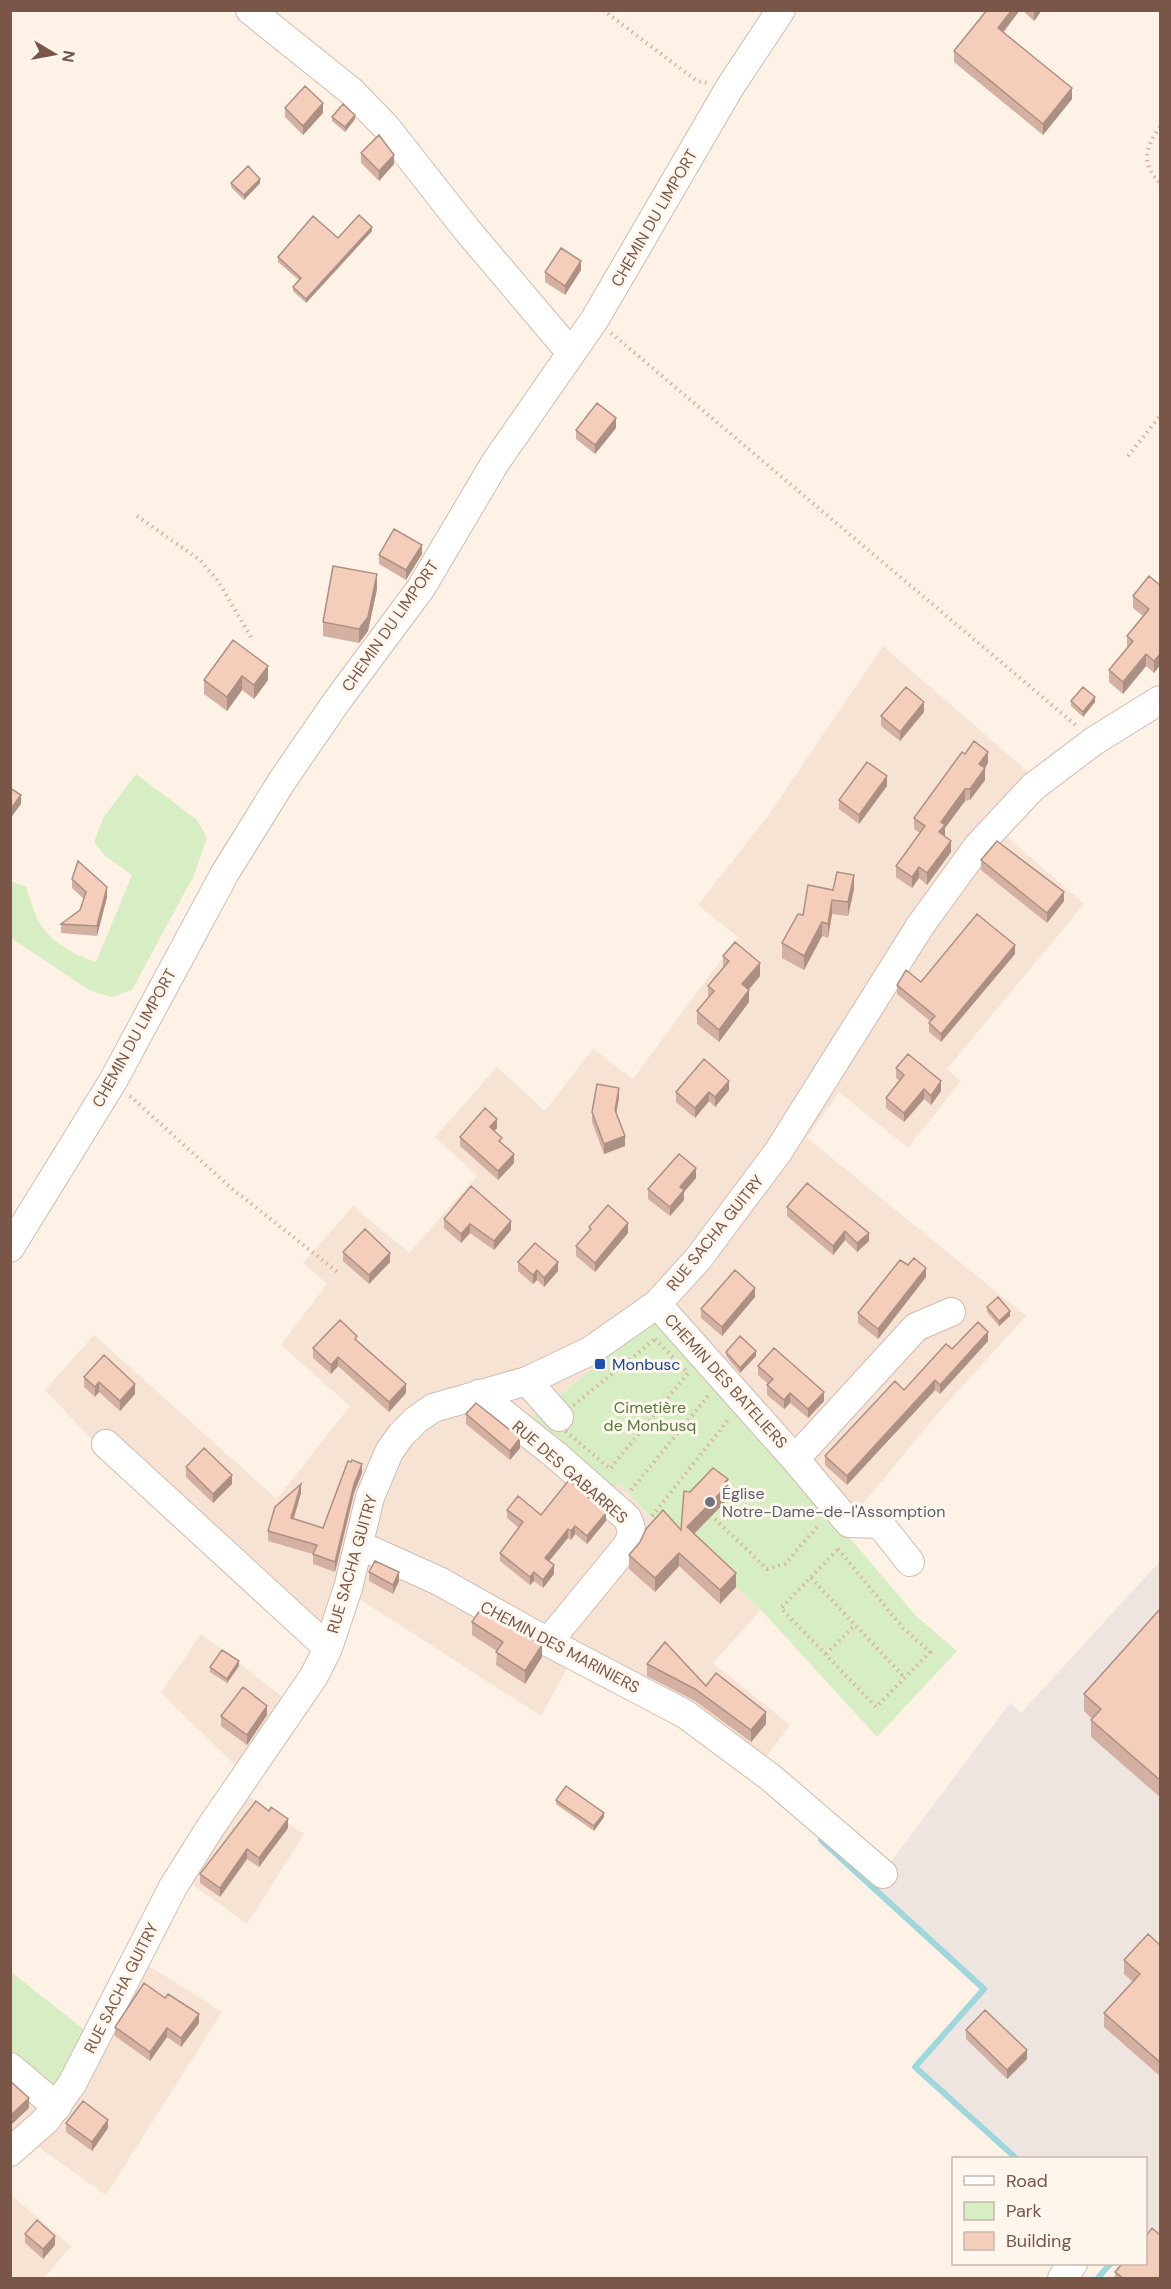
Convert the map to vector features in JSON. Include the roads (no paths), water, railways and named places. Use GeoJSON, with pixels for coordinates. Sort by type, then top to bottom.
{"type":"FeatureCollection","features":[{"type":"Feature","properties":{"kind":"street"},"geometry":{"type":"LineString","coordinates":[[250,10],[351,91],[386,127],[467,230],[571,353]]}},
{"type":"Feature","properties":{"kind":"street","name":"CHEMIN DU LIMPORT"},"geometry":{"type":"LineString","coordinates":[[10,1248],[113,1081],[225,873],[282,781],[337,701],[421,588],[495,463],[595,319],[730,87],[781,10]]}},
{"type":"Feature","properties":{"kind":"street","name":"RUE SACHA GUITRY"},"geometry":{"type":"LineString","coordinates":[[10,2152],[24,2142],[57,2107],[72,2084],[173,1887],[210,1828],[309,1685],[328,1648],[348,1588],[370,1497],[389,1452],[400,1435],[433,1408],[527,1381],[590,1351],[657,1304],[698,1259],[778,1152],[920,926],[978,846],[1033,787],[1094,741],[1161,700]]}},
{"type":"Feature","properties":{"kind":"street","name":"CHEMIN DES BATELIERS"},"geometry":{"type":"LineString","coordinates":[[657,1304],[849,1523],[880,1524],[910,1562]]}},
{"type":"Feature","properties":{"kind":"street","name":"CHEMIN DES BATELIERS"},"geometry":{"type":"LineString","coordinates":[[795,1459],[916,1327],[951,1312]]}},
{"type":"Feature","properties":{"kind":"street"},"geometry":{"type":"LineString","coordinates":[[527,1381],[559,1417]]}},
{"type":"Feature","properties":{"kind":"street","name":"RUE DES GABARRES"},"geometry":{"type":"LineString","coordinates":[[479,1394],[558,1457],[627,1518],[641,1522],[626,1547],[548,1642]]}},
{"type":"Feature","properties":{"kind":"street"},"geometry":{"type":"LineString","coordinates":[[106,1444],[187,1503],[328,1648]]}},
{"type":"Feature","properties":{"kind":"street","name":"CHEMIN DES MARINIERS"},"geometry":{"type":"LineString","coordinates":[[359,1545],[439,1581],[548,1642],[686,1714],[752,1763],[883,1874]]}},
{"type":"Feature","properties":{"kind":"street"},"geometry":{"type":"LineString","coordinates":[[10,2067],[57,2107]]}},
{"type":"Feature","properties":{"kind":"street"},"geometry":{"type":"LineString","coordinates":[[1062,2278],[1071,2265]]}},
{"type":"Feature","properties":{"kind":"waterway"},"geometry":{"type":"LineString","coordinates":[[821,1840],[984,1989],[915,2067],[1015,2157]]}},
{"type":"Feature","properties":{"kind":"waterway"},"geometry":{"type":"LineString","coordinates":[[1098,2278],[1109,2265]]}},
{"type":"Feature","properties":{"kind":"place","name":"Monbusc"},"geometry":{"type":"Point","coordinates":[600,1364]}},
{"type":"Feature","properties":{"kind":"place","name":"Église Notre-Dame-de-l'Assomption"},"geometry":{"type":"Point","coordinates":[710,1502]}},
{"type":"Feature","properties":{"kind":"park label","name":"Cimetière de Monbusq"},"geometry":{"type":"Point","coordinates":[650,1416]}}]}
